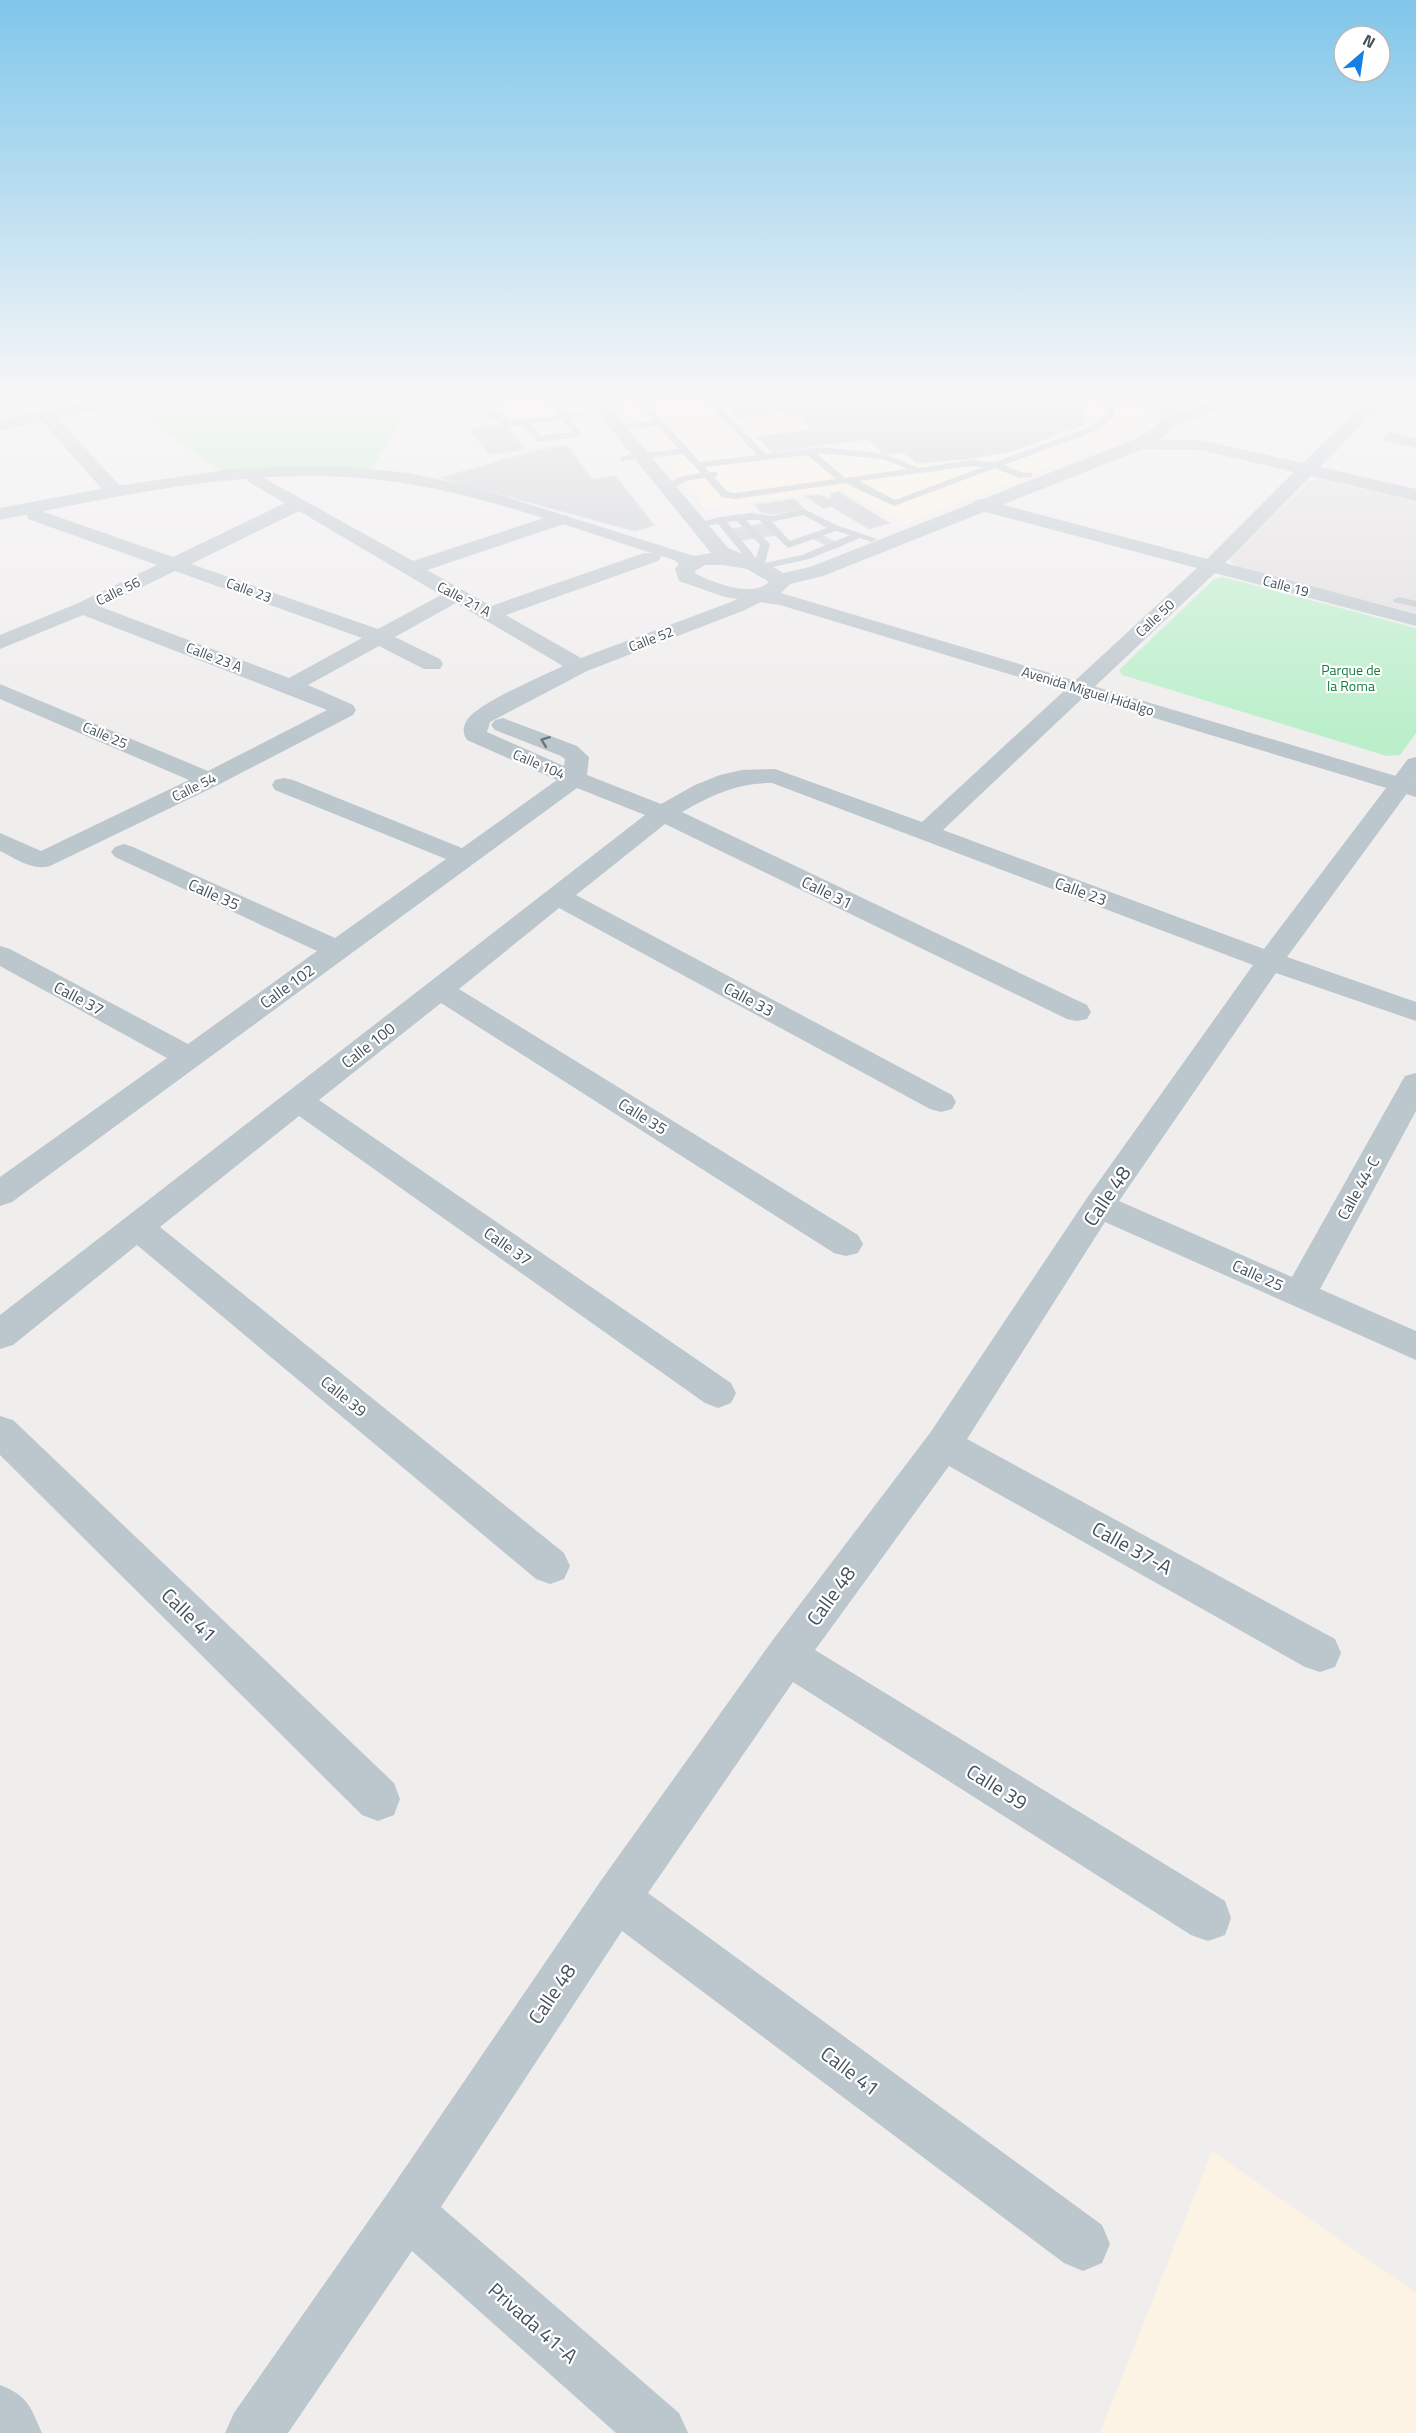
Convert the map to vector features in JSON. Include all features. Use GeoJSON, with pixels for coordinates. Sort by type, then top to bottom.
{"type":"FeatureCollection","features":[{"type":"Feature","properties":{"kind":"street"},"geometry":{"type":"LineString","coordinates":[[0,514],[35,511]]}},
{"type":"Feature","properties":{"kind":"street"},"geometry":{"type":"LineString","coordinates":[[0,522],[35,511]]}},
{"type":"Feature","properties":{"kind":"street","name":"Calle 23"},"geometry":{"type":"LineString","coordinates":[[35,511],[377,636],[432,664]]}},
{"type":"Feature","properties":{"kind":"street","name":"Calle 56"},"geometry":{"type":"LineString","coordinates":[[0,643],[83,608],[284,511]]}},
{"type":"Feature","properties":{"kind":"street","name":"Calle 21 A"},"geometry":{"type":"LineString","coordinates":[[309,511],[579,666]]}},
{"type":"Feature","properties":{"kind":"street"},"geometry":{"type":"LineString","coordinates":[[511,511],[552,521]]}},
{"type":"Feature","properties":{"kind":"street"},"geometry":{"type":"LineString","coordinates":[[521,511],[552,521]]}},
{"type":"Feature","properties":{"kind":"street"},"geometry":{"type":"LineString","coordinates":[[664,511],[694,565],[737,561]]}},
{"type":"Feature","properties":{"kind":"street"},"geometry":{"type":"LineString","coordinates":[[687,511],[721,552],[737,561]]}},
{"type":"Feature","properties":{"kind":"street"},"geometry":{"type":"LineString","coordinates":[[771,575],[816,572],[872,540],[942,511]]}},
{"type":"Feature","properties":{"kind":"street"},"geometry":{"type":"LineString","coordinates":[[872,540],[964,511]]}},
{"type":"Feature","properties":{"kind":"street","name":"Calle 19"},"geometry":{"type":"LineString","coordinates":[[1002,511],[1416,620]]}},
{"type":"Feature","properties":{"kind":"street","name":"Calle 50"},"geometry":{"type":"LineString","coordinates":[[924,833],[1210,566],[1264,511]]}},
{"type":"Feature","properties":{"kind":"street"},"geometry":{"type":"LineString","coordinates":[[410,569],[552,521]]}},
{"type":"Feature","properties":{"kind":"street","name":"Avenida Miguel Hidalgo"},"geometry":{"type":"LineString","coordinates":[[552,521],[694,565],[693,581],[729,591],[777,598],[1412,778]]}},
{"type":"Feature","properties":{"kind":"street"},"geometry":{"type":"LineString","coordinates":[[492,614],[647,551],[675,532]]}},
{"type":"Feature","properties":{"kind":"street","name":"Avenida Miguel Hidalgo"},"geometry":{"type":"LineString","coordinates":[[737,561],[771,575],[790,590],[1083,685]]}},
{"type":"Feature","properties":{"kind":"street","name":"Calle 52"},"geometry":{"type":"LineString","coordinates":[[579,666],[771,592],[771,575]]}},
{"type":"Feature","properties":{"kind":"street"},"geometry":{"type":"LineString","coordinates":[[722,612],[731,603],[729,591]]}},
{"type":"Feature","properties":{"kind":"street"},"geometry":{"type":"LineString","coordinates":[[290,686],[456,594]]}},
{"type":"Feature","properties":{"kind":"street","name":"Calle 23 A"},"geometry":{"type":"LineString","coordinates":[[83,608],[290,686],[345,710]]}},
{"type":"Feature","properties":{"kind":"street","name":"Calle 104"},"geometry":{"type":"LineString","coordinates":[[574,779],[475,735],[475,726],[482,717],[579,666]]}},
{"type":"Feature","properties":{"kind":"street","name":"Calle 25"},"geometry":{"type":"LineString","coordinates":[[0,691],[209,780]]}},
{"type":"Feature","properties":{"kind":"street","name":"Calle 54"},"geometry":{"type":"LineString","coordinates":[[0,841],[41,861],[209,780],[345,710]]}},
{"type":"Feature","properties":{"kind":"street","name":"Calle 23"},"geometry":{"type":"LineString","coordinates":[[747,775],[775,776],[1270,962],[1416,1012]]}},
{"type":"Feature","properties":{"kind":"street","name":"Calle 100"},"geometry":{"type":"LineString","coordinates":[[0,1335],[663,813],[722,780],[747,775]]}},
{"type":"Feature","properties":{"kind":"street","name":"Calle 48"},"geometry":{"type":"LineString","coordinates":[[254,2433],[407,2212],[616,1898],[787,1655],[943,1443],[1099,1206],[1270,962],[1412,778]]}},
{"type":"Feature","properties":{"kind":"street","name":"Calle 31"},"geometry":{"type":"LineString","coordinates":[[574,779],[663,813],[1077,1012]]}},
{"type":"Feature","properties":{"kind":"street","name":"Calle 102"},"geometry":{"type":"LineString","coordinates":[[8,1179],[189,1057],[574,779]]}},
{"type":"Feature","properties":{"kind":"street"},"geometry":{"type":"LineString","coordinates":[[284,785],[465,858]]}},
{"type":"Feature","properties":{"kind":"street","name":"Calle 35"},"geometry":{"type":"LineString","coordinates":[[124,852],[338,950]]}},
{"type":"Feature","properties":{"kind":"street","name":"Calle 33"},"geometry":{"type":"LineString","coordinates":[[557,896],[941,1102]]}},
{"type":"Feature","properties":{"kind":"street","name":"Calle 37"},"geometry":{"type":"LineString","coordinates":[[0,955],[189,1057]]}},
{"type":"Feature","properties":{"kind":"street","name":"Calle 35"},"geometry":{"type":"LineString","coordinates":[[439,989],[846,1244]]}},
{"type":"Feature","properties":{"kind":"street","name":"Calle 44-C"},"geometry":{"type":"LineString","coordinates":[[1300,1294],[1416,1083]]}},
{"type":"Feature","properties":{"kind":"street","name":"Calle 37"},"geometry":{"type":"LineString","coordinates":[[298,1100],[718,1393]]}},
{"type":"Feature","properties":{"kind":"street","name":"Calle 25"},"geometry":{"type":"LineString","coordinates":[[1099,1206],[1416,1346]]}},
{"type":"Feature","properties":{"kind":"street","name":"Calle 39"},"geometry":{"type":"LineString","coordinates":[[137,1227],[550,1566]]}},
{"type":"Feature","properties":{"kind":"street","name":"Calle 41"},"geometry":{"type":"LineString","coordinates":[[0,1431],[378,1798]]}},
{"type":"Feature","properties":{"kind":"street","name":"Calle 37-A"},"geometry":{"type":"LineString","coordinates":[[943,1443],[1320,1653]]}},
{"type":"Feature","properties":{"kind":"street","name":"Calle 39"},"geometry":{"type":"LineString","coordinates":[[787,1655],[1208,1918]]}},
{"type":"Feature","properties":{"kind":"street","name":"Calle 41"},"geometry":{"type":"LineString","coordinates":[[616,1898],[1083,2244]]}},
{"type":"Feature","properties":{"kind":"street","name":"Privada 41-A"},"geometry":{"type":"LineString","coordinates":[[407,2212],[659,2433]]}},
{"type":"Feature","properties":{"kind":"street"},"geometry":{"type":"LineString","coordinates":[[0,2413],[13,2433]]}},
{"type":"Feature","properties":{"kind":"lane"},"geometry":{"type":"LineString","coordinates":[[698,524],[739,518],[772,519],[804,512],[836,528],[872,540]]}},
{"type":"Feature","properties":{"kind":"lane"},"geometry":{"type":"LineString","coordinates":[[761,517],[788,545]]}},
{"type":"Feature","properties":{"kind":"lane"},"geometry":{"type":"LineString","coordinates":[[739,518],[765,544],[771,575]]}},
{"type":"Feature","properties":{"kind":"lane"},"geometry":{"type":"LineString","coordinates":[[720,520],[771,575]]}},
{"type":"Feature","properties":{"kind":"lane"},"geometry":{"type":"LineString","coordinates":[[771,575],[788,545],[836,528]]}},
{"type":"Feature","properties":{"kind":"lane"},"geometry":{"type":"LineString","coordinates":[[771,575],[846,531]]}},
{"type":"Feature","properties":{"kind":"lane"},"geometry":{"type":"LineString","coordinates":[[771,575],[805,557],[872,540]]}},
{"type":"Feature","properties":{"kind":"lane"},"geometry":{"type":"LineString","coordinates":[[1398,600],[1416,604]]}},
{"type":"Feature","properties":{"kind":"shaded area"},"geometry":{"type":"Polygon","coordinates":[[[880,511],[940,511],[906,524],[880,511]]]}},
{"type":"Feature","properties":{"kind":"shaded area"},"geometry":{"type":"Polygon","coordinates":[[[1278,511],[1416,511],[1416,613],[1239,568],[1231,562],[1230,558],[1278,511]]]}},
{"type":"Feature","properties":{"kind":"shaded area"},"geometry":{"type":"Polygon","coordinates":[[[1212,2151],[1416,2293],[1416,2433],[1100,2433],[1212,2151]]]}},
{"type":"Feature","properties":{"kind":"green space","name":"Parque de la Roma"},"geometry":{"type":"Polygon","coordinates":[[[1223,577],[1416,628],[1416,733],[1400,755],[1387,756],[1122,675],[1119,670],[1214,579],[1223,577]]]}},
{"type":"Feature","properties":{"kind":"building"},"geometry":{"type":"Polygon","coordinates":[[[560,511],[642,511],[654,525],[635,531],[560,511]]]}},
{"type":"Feature","properties":{"kind":"building"},"geometry":{"type":"Polygon","coordinates":[[[760,511],[794,511],[772,514],[760,511]]]}},
{"type":"Feature","properties":{"kind":"building"},"geometry":{"type":"Polygon","coordinates":[[[839,511],[869,511],[889,523],[869,529],[839,511]]]}},
{"type":"Feature","properties":{"kind":"building"},"geometry":{"type":"Polygon","coordinates":[[[772,522],[783,534],[736,541],[726,530],[772,522]]]}},
{"type":"Feature","properties":{"kind":"building"},"geometry":{"type":"Polygon","coordinates":[[[819,534],[842,545],[834,549],[810,537],[819,534]]]}}]}
